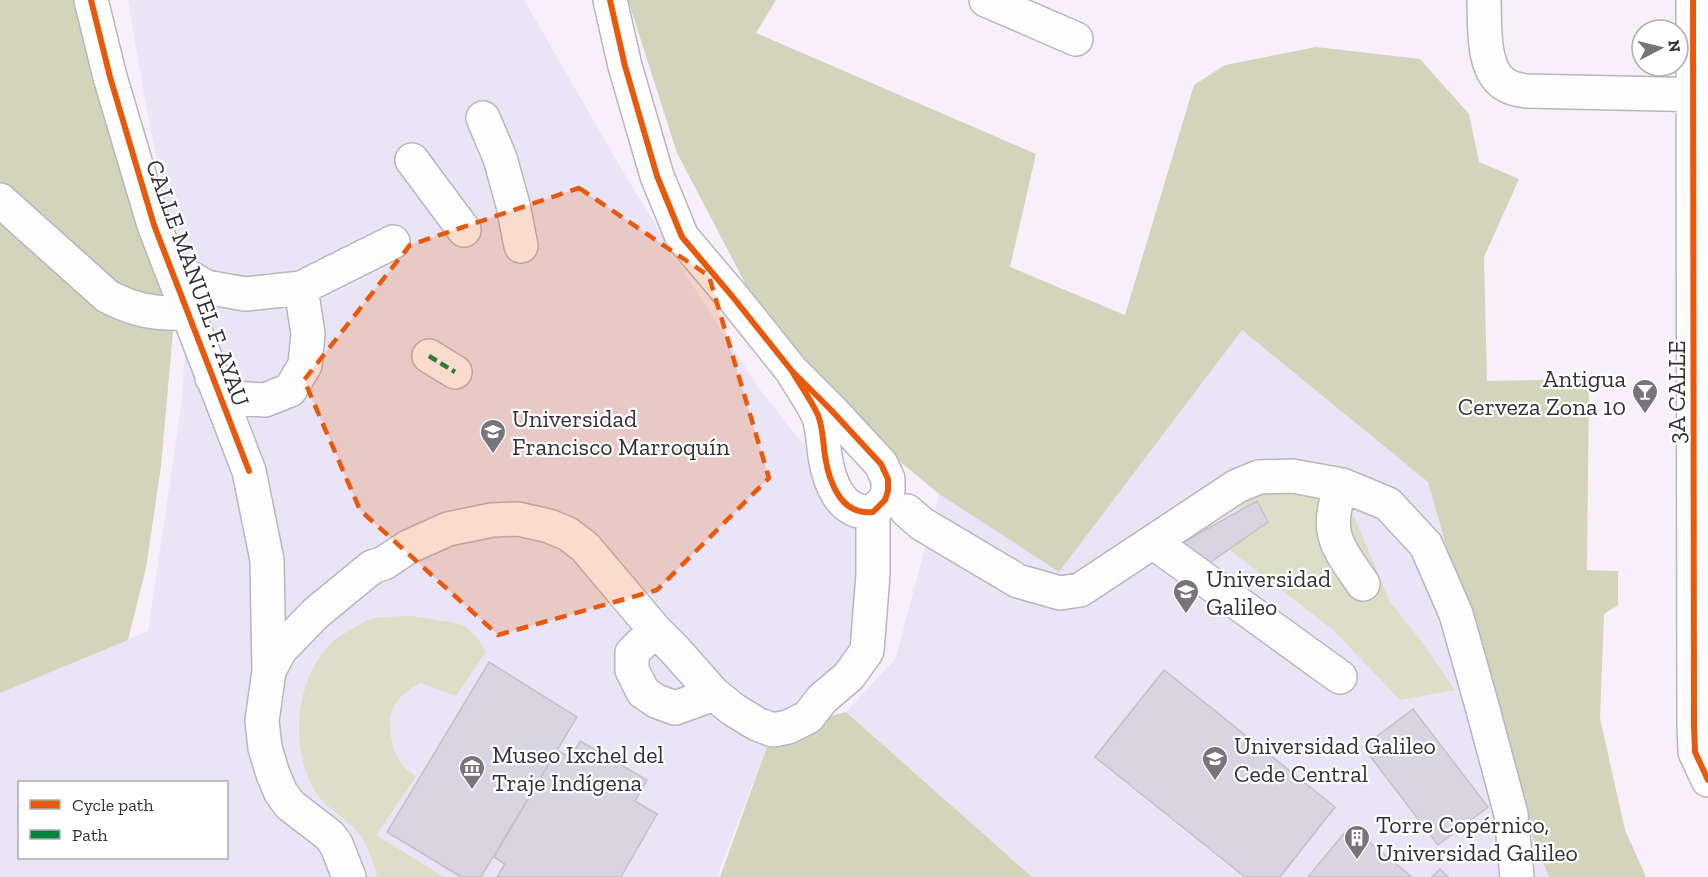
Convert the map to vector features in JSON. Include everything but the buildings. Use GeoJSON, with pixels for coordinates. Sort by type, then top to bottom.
{"type":"FeatureCollection","features":[{"type":"Feature","properties":{"kind":"street","name":"CALLE MANUEL F. AYAU"},"geometry":{"type":"LineString","coordinates":[[91,0],[140,184],[187,313],[249,471],[267,560],[269,671]]}},
{"type":"Feature","properties":{"kind":"street"},"geometry":{"type":"LineString","coordinates":[[610,0],[625,66],[653,166],[682,237],[792,371],[881,464],[888,479],[888,491],[885,500],[873,512],[857,512],[850,508],[839,494],[831,479],[825,457],[823,434],[818,415],[792,371]]}},
{"type":"Feature","properties":{"kind":"street"},"geometry":{"type":"LineString","coordinates":[[986,0],[1076,39]]}},
{"type":"Feature","properties":{"kind":"street"},"geometry":{"type":"LineString","coordinates":[[1484,0],[1485,48],[1494,73],[1506,86],[1526,91],[1701,95]]}},
{"type":"Feature","properties":{"kind":"street","name":"3A CALLE"},"geometry":{"type":"LineString","coordinates":[[1693,0],[1701,95],[1701,595],[1695,752],[1708,780]]}},
{"type":"Feature","properties":{"kind":"street"},"geometry":{"type":"LineString","coordinates":[[483,118],[500,158],[513,205],[520,246]]}},
{"type":"Feature","properties":{"kind":"street"},"geometry":{"type":"LineString","coordinates":[[412,160],[464,230]]}},
{"type":"Feature","properties":{"kind":"street"},"geometry":{"type":"LineString","coordinates":[[0,200],[107,296],[126,306],[146,312],[187,313]]}},
{"type":"Feature","properties":{"kind":"street"},"geometry":{"type":"LineString","coordinates":[[169,265],[206,286],[245,294],[301,288],[393,243]]}},
{"type":"Feature","properties":{"kind":"street"},"geometry":{"type":"LineString","coordinates":[[212,378],[234,398],[265,400],[290,390],[305,365],[308,334],[301,288]]}},
{"type":"Feature","properties":{"kind":"street"},"geometry":{"type":"LineString","coordinates":[[907,511],[922,524],[1018,581],[1060,593],[1080,590],[1237,486],[1259,477],[1292,476],[1342,485],[1388,504],[1426,545],[1456,614],[1511,814],[1516,877]]}},
{"type":"Feature","properties":{"kind":"street"},"geometry":{"type":"LineString","coordinates":[[1342,485],[1333,516],[1334,534],[1339,549],[1363,584]]}},
{"type":"Feature","properties":{"kind":"street"},"geometry":{"type":"LineString","coordinates":[[349,877],[336,844],[324,830],[290,805],[281,793],[265,748],[262,721],[269,671],[280,650],[296,632],[372,567],[384,563],[408,547],[448,530],[492,519],[518,519],[549,526],[568,534],[585,547],[655,630],[675,649],[714,694],[734,710],[757,724],[773,730],[788,728],[808,717],[822,699],[849,676],[867,651],[873,574],[873,512]]}},
{"type":"Feature","properties":{"kind":"street"},"geometry":{"type":"LineString","coordinates":[[1153,542],[1340,677]]}},
{"type":"Feature","properties":{"kind":"street"},"geometry":{"type":"LineString","coordinates":[[655,630],[632,653],[632,670],[643,693],[675,708],[714,694]]}},
{"type":"Feature","properties":{"kind":"highlighted area"},"geometry":{"type":"Polygon","coordinates":[[[579,188],[709,276],[769,478],[657,590],[498,635],[360,510],[304,380],[410,245],[579,188]]]}},
{"type":"Feature","properties":{"kind":"shaded area","name":"Universidad Francisco Marroquín"},"geometry":{"type":"Polygon","coordinates":[[[128,0],[524,0],[621,168],[758,387],[855,510],[881,651],[773,730],[717,877],[0,877],[0,693],[148,631],[182,400],[187,313],[145,100],[128,0]]]}},
{"type":"Feature","properties":{"kind":"shaded area","name":"Universidad Galileo"},"geometry":{"type":"Polygon","coordinates":[[[1241,329],[1428,482],[1520,805],[1549,877],[1032,877],[846,712],[896,658],[939,494],[1059,572],[1241,329]]]}},
{"type":"Feature","properties":{"kind":"green space"},"geometry":{"type":"Polygon","coordinates":[[[0,0],[79,0],[137,225],[174,321],[161,466],[146,568],[128,640],[0,693],[0,0]]]}},
{"type":"Feature","properties":{"kind":"green space"},"geometry":{"type":"Polygon","coordinates":[[[628,0],[776,0],[756,33],[1036,154],[1010,267],[1125,315],[1194,85],[1225,65],[1316,47],[1420,59],[1469,114],[1479,162],[1519,179],[1484,257],[1487,381],[1589,379],[1587,570],[1618,571],[1618,605],[1604,614],[1600,718],[1625,830],[1646,877],[1549,877],[1520,805],[1428,482],[1242,330],[1059,572],[939,494],[880,445],[754,300],[677,153],[628,0]]]}},
{"type":"Feature","properties":{"kind":"green space"},"geometry":{"type":"Polygon","coordinates":[[[1254,485],[1318,486],[1355,518],[1390,602],[1422,642],[1455,690],[1400,700],[1333,630],[1218,541],[1254,485]]]}},
{"type":"Feature","properties":{"kind":"green space"},"geometry":{"type":"Polygon","coordinates":[[[405,616],[454,622],[461,625],[474,634],[486,652],[456,696],[421,683],[398,699],[391,714],[390,731],[395,750],[403,766],[416,777],[376,835],[444,877],[378,877],[360,835],[316,793],[305,769],[301,751],[300,712],[304,693],[310,675],[330,644],[366,621],[381,617],[405,616]]]}},
{"type":"Feature","properties":{"kind":"green space"},"geometry":{"type":"Polygon","coordinates":[[[846,712],[1032,877],[720,877],[773,730],[846,712]]]}},
{"type":"Feature","properties":{"kind":"marked path"},"geometry":{"type":"LineString","coordinates":[[429,356],[455,372]]}},
{"type":"Feature","properties":{"kind":"cycle path"},"geometry":{"type":"LineString","coordinates":[[91,0],[110,77],[154,225],[249,471]]}},
{"type":"Feature","properties":{"kind":"cycle path"},"geometry":{"type":"LineString","coordinates":[[610,0],[625,66],[657,176],[682,237],[792,371],[881,464],[888,479],[888,491],[885,500],[873,512],[853,509],[838,495],[827,466],[818,415],[792,371]]}},
{"type":"Feature","properties":{"kind":"cycle path"},"geometry":{"type":"LineString","coordinates":[[1693,0],[1694,725],[1695,752],[1708,780]]}},
{"type":"Feature","properties":{"kind":"place","name":"Antigua Cerveza Zona 10"},"geometry":{"type":"Point","coordinates":[1645,415]}},
{"type":"Feature","properties":{"kind":"place","name":"Universidad Francisco Marroquín"},"geometry":{"type":"Point","coordinates":[493,455]}},
{"type":"Feature","properties":{"kind":"place","name":"Universidad Galileo"},"geometry":{"type":"Point","coordinates":[1186,615]}},
{"type":"Feature","properties":{"kind":"place","name":"Universidad Galileo Cede Central"},"geometry":{"type":"Point","coordinates":[1215,782]}},
{"type":"Feature","properties":{"kind":"place","name":"Museo Ixchel del Traje Indígena"},"geometry":{"type":"Point","coordinates":[472,791]}},
{"type":"Feature","properties":{"kind":"place","name":"Torre Copérnico, Universidad Galileo"},"geometry":{"type":"Point","coordinates":[1357,861]}}]}
